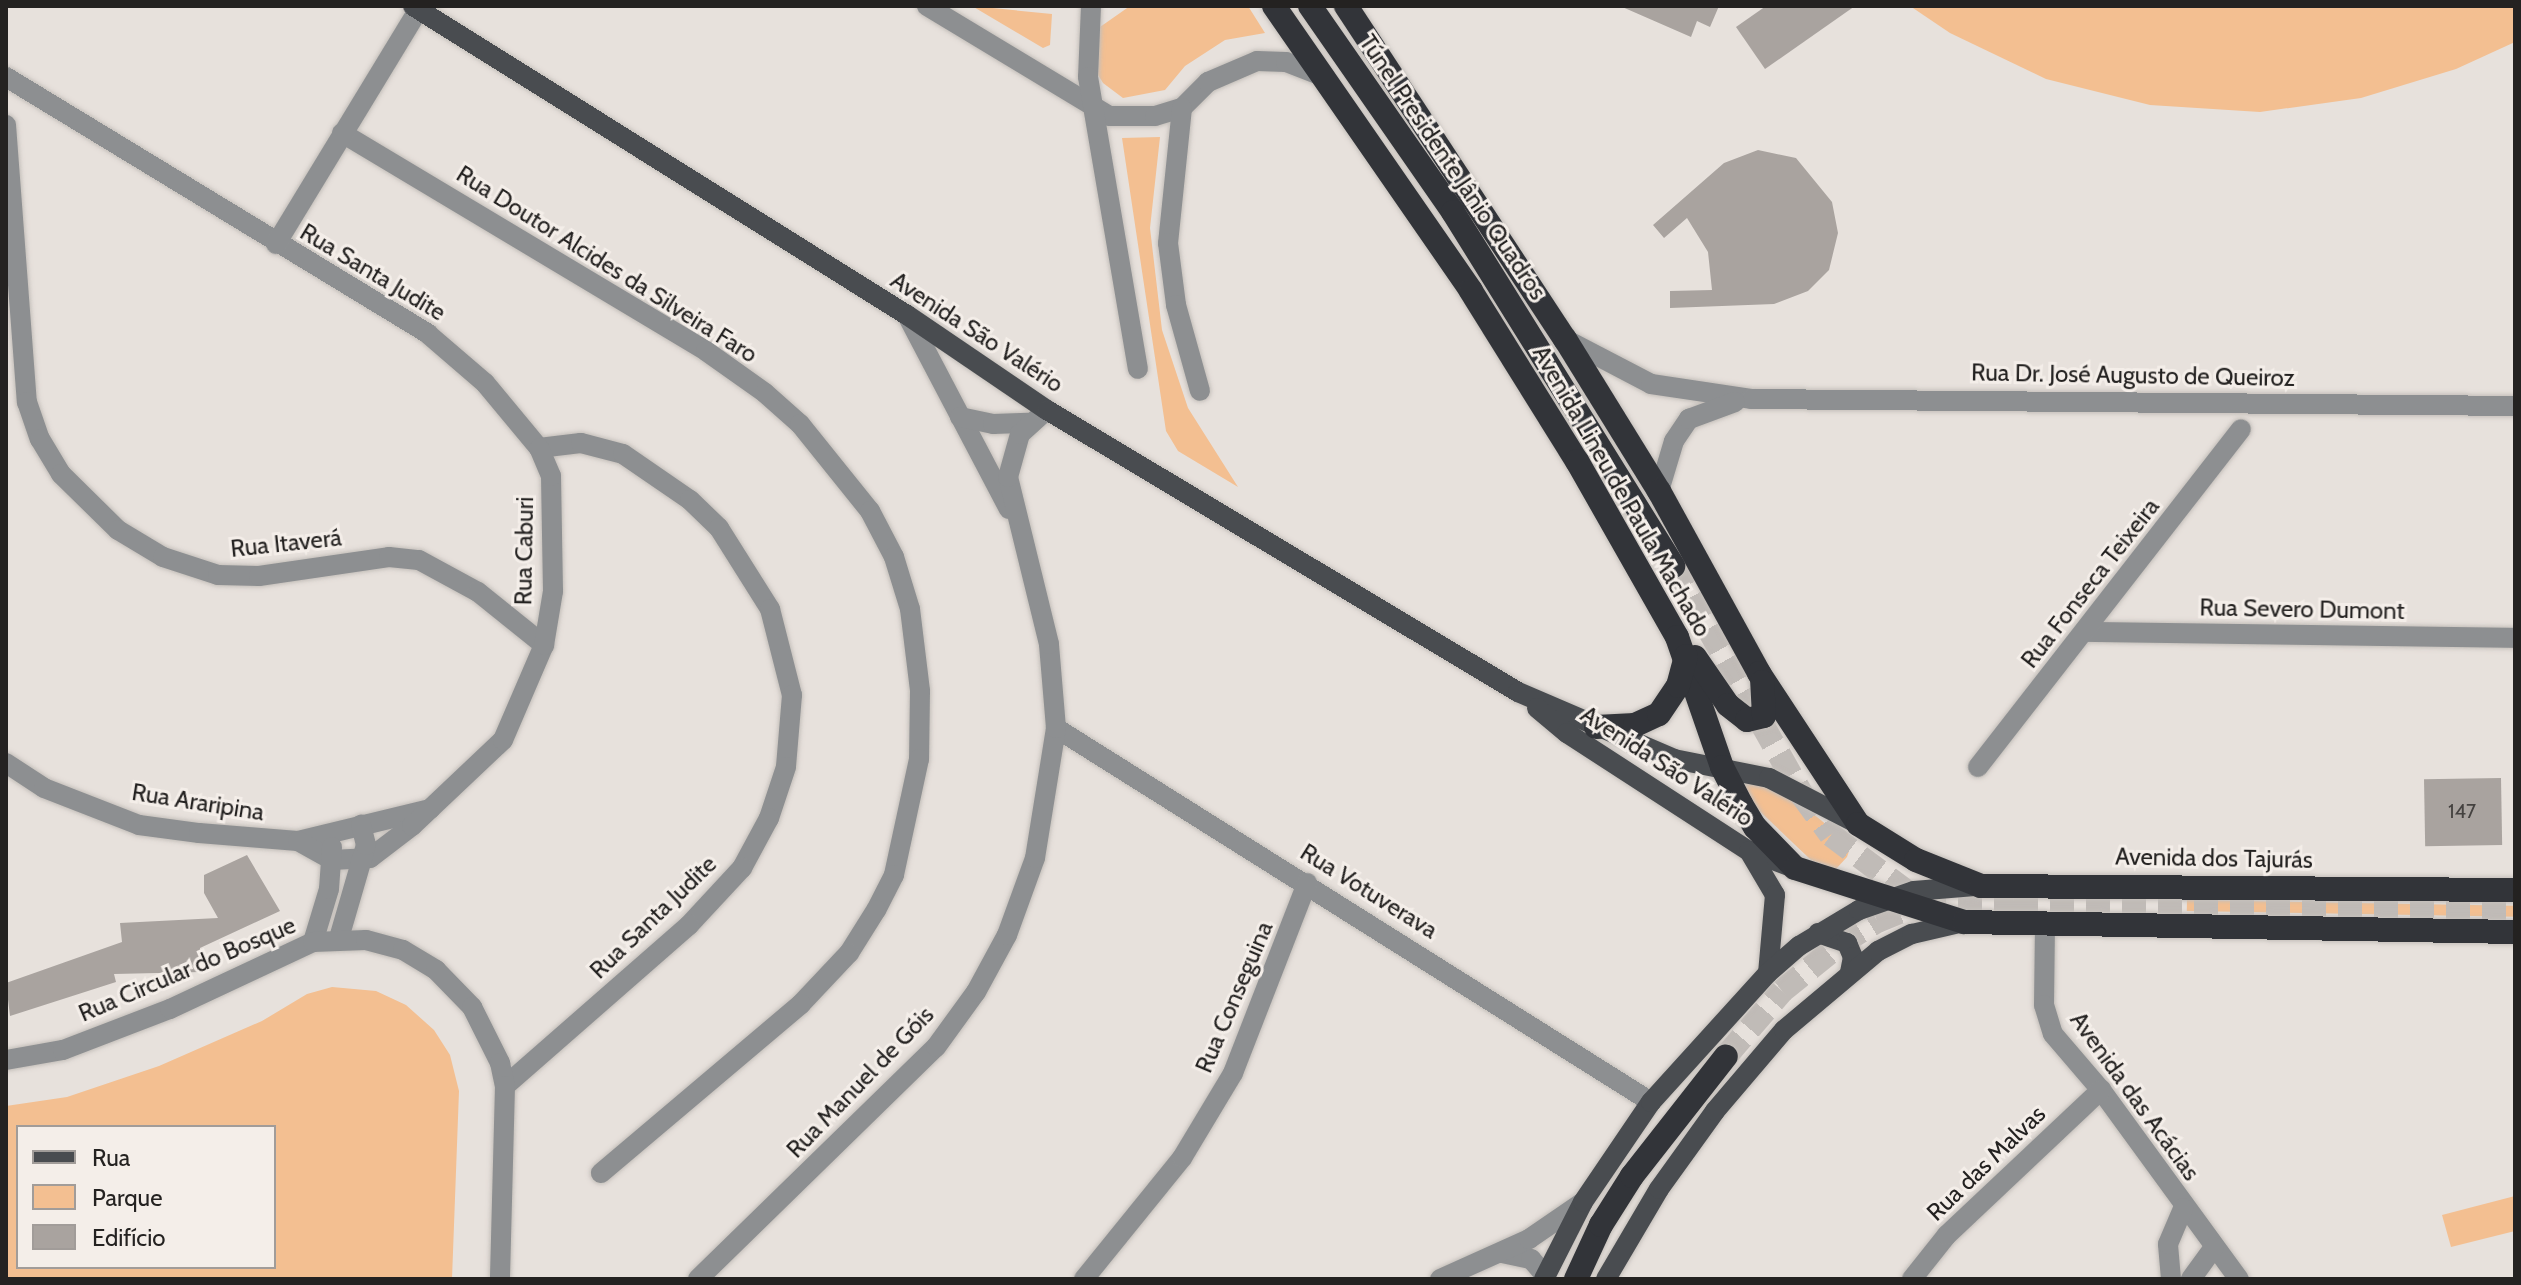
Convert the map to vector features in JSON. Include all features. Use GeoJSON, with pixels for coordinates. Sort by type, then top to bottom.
{"type":"FeatureCollection","features":[{"type":"Feature","properties":{"kind":"highway","name":"Avenida Lineu de Paula Machado"},"geometry":{"type":"LineString","coordinates":[[1274,6],[1471,291],[1681,647],[1722,767],[1755,827],[1795,868],[1964,922]]}},
{"type":"Feature","properties":{"kind":"highway","name":"Túnel Presidente Jânio Quadros"},"geometry":{"type":"LineString","coordinates":[[1310,6],[1453,212],[1673,566]]}},
{"type":"Feature","properties":{"kind":"highway","name":"Avenida Lineu de Paula Machado"},"geometry":{"type":"LineString","coordinates":[[1346,6],[1565,339],[1659,491],[1759,673],[1858,824],[1916,860],[1981,886]]}},
{"type":"Feature","properties":{"kind":"highway"},"geometry":{"type":"LineString","coordinates":[[1681,647],[1728,705],[1747,720],[1757,720],[1766,709],[1759,673]]}},
{"type":"Feature","properties":{"kind":"highway"},"geometry":{"type":"LineString","coordinates":[[1596,727],[1635,725],[1659,714],[1678,686],[1681,647]]}},
{"type":"Feature","properties":{"kind":"highway","name":"Avenida dos Tajurás"},"geometry":{"type":"LineString","coordinates":[[1981,886],[2515,890]]}},
{"type":"Feature","properties":{"kind":"highway"},"geometry":{"type":"LineString","coordinates":[[1964,922],[2515,932]]}},
{"type":"Feature","properties":{"kind":"highway"},"geometry":{"type":"LineString","coordinates":[[1576,1279],[1632,1176],[1726,1056]]}},
{"type":"Feature","properties":{"kind":"main road","name":"Avenida São Valério"},"geometry":{"type":"LineString","coordinates":[[416,8],[907,315],[1047,410],[1518,692],[1674,759],[1722,767],[1795,789],[1858,824]]}},
{"type":"Feature","properties":{"kind":"main road","name":"Avenida São Valério"},"geometry":{"type":"LineString","coordinates":[[1518,692],[1567,733],[1749,851],[1795,868]]}},
{"type":"Feature","properties":{"kind":"main road"},"geometry":{"type":"LineString","coordinates":[[1749,851],[1775,895],[1768,973]]}},
{"type":"Feature","properties":{"kind":"main road","name":"Avenida dos Tajurás"},"geometry":{"type":"LineString","coordinates":[[1545,1277],[1583,1202],[1651,1102],[1768,973],[1818,933],[1888,899],[1914,891],[1981,886]]}},
{"type":"Feature","properties":{"kind":"main road"},"geometry":{"type":"LineString","coordinates":[[1606,1279],[1659,1189],[1715,1111],[1784,1030],[1850,972],[1912,934],[1964,922]]}},
{"type":"Feature","properties":{"kind":"main road"},"geometry":{"type":"LineString","coordinates":[[1818,933],[1847,943],[1853,957],[1850,972]]}},
{"type":"Feature","properties":{"kind":"street"},"geometry":{"type":"LineString","coordinates":[[927,6],[1096,110],[1126,119],[1182,108],[1208,82],[1257,61],[1286,62],[1325,77]]}},
{"type":"Feature","properties":{"kind":"street"},"geometry":{"type":"LineString","coordinates":[[1091,6],[1086,56],[1138,369]]}},
{"type":"Feature","properties":{"kind":"street"},"geometry":{"type":"LineString","coordinates":[[276,244],[416,8]]}},
{"type":"Feature","properties":{"kind":"street","name":"Rua Santa Judite"},"geometry":{"type":"LineString","coordinates":[[6,77],[428,334],[485,383],[539,448],[581,443],[623,454],[690,500],[719,528],[770,609],[792,695],[791,732],[769,818],[742,868],[689,925],[505,1086]]}},
{"type":"Feature","properties":{"kind":"street"},"geometry":{"type":"LineString","coordinates":[[1182,108],[1168,243],[1176,305],[1200,391]]}},
{"type":"Feature","properties":{"kind":"street","name":"Rua Itaverá"},"geometry":{"type":"LineString","coordinates":[[6,125],[27,402],[40,439],[61,474],[118,530],[163,557],[218,575],[259,576],[389,557],[419,560],[478,592],[544,645]]}},
{"type":"Feature","properties":{"kind":"street","name":"Rua Doutor Alcides da Silveira Faro"},"geometry":{"type":"LineString","coordinates":[[342,133],[706,351],[765,393],[800,424],[870,511],[894,557],[910,609],[919,663],[919,759],[894,875],[876,910],[849,953],[801,1004],[601,1173]]}},
{"type":"Feature","properties":{"kind":"street","name":"Rua Manuel de Góis"},"geometry":{"type":"LineString","coordinates":[[907,315],[1015,519]]}},
{"type":"Feature","properties":{"kind":"street"},"geometry":{"type":"LineString","coordinates":[[1565,339],[1651,384],[1751,399]]}},
{"type":"Feature","properties":{"kind":"street"},"geometry":{"type":"LineString","coordinates":[[1659,491],[1674,441],[1689,419],[1712,407],[1751,399]]}},
{"type":"Feature","properties":{"kind":"street","name":"Rua Dr. José Augusto de Queiroz"},"geometry":{"type":"LineString","coordinates":[[1751,399],[2515,406]]}},
{"type":"Feature","properties":{"kind":"street","name":"Rua Manuel de Góis"},"geometry":{"type":"LineString","coordinates":[[698,1279],[936,1047],[976,992],[1007,935],[1035,858],[1056,728],[1049,644],[1015,519],[1010,459],[1028,423],[1047,410]]}},
{"type":"Feature","properties":{"kind":"street"},"geometry":{"type":"LineString","coordinates":[[960,417],[993,424],[1028,423]]}},
{"type":"Feature","properties":{"kind":"street","name":"Rua Fonseca Teixeira"},"geometry":{"type":"LineString","coordinates":[[1978,767],[2088,632],[2241,429]]}},
{"type":"Feature","properties":{"kind":"street","name":"Rua Caburi"},"geometry":{"type":"LineString","coordinates":[[360,861],[430,809],[503,740],[544,645],[553,591],[551,476],[539,448]]}},
{"type":"Feature","properties":{"kind":"street","name":"Rua Severo Dumont"},"geometry":{"type":"LineString","coordinates":[[2088,632],[2515,638]]}},
{"type":"Feature","properties":{"kind":"street","name":"Rua Votuverava"},"geometry":{"type":"LineString","coordinates":[[1056,728],[1651,1102]]}},
{"type":"Feature","properties":{"kind":"street","name":"Rua Araripina"},"geometry":{"type":"LineString","coordinates":[[6,763],[44,788],[139,825],[298,841],[334,831]]}},
{"type":"Feature","properties":{"kind":"street"},"geometry":{"type":"LineString","coordinates":[[313,942],[332,860],[334,831],[430,809]]}},
{"type":"Feature","properties":{"kind":"street"},"geometry":{"type":"LineString","coordinates":[[339,938],[366,845],[361,825]]}},
{"type":"Feature","properties":{"kind":"street","name":"Rua Araripina"},"geometry":{"type":"LineString","coordinates":[[298,841],[332,860]]}},
{"type":"Feature","properties":{"kind":"street"},"geometry":{"type":"LineString","coordinates":[[332,860],[360,861]]}},
{"type":"Feature","properties":{"kind":"street","name":"Rua Conseguina"},"geometry":{"type":"LineString","coordinates":[[1084,1279],[1182,1158],[1233,1073],[1307,883]]}},
{"type":"Feature","properties":{"kind":"street","name":"Avenida das Acácias"},"geometry":{"type":"LineString","coordinates":[[2045,924],[2044,1005],[2053,1034],[2101,1090],[2183,1208],[2239,1279]]}},
{"type":"Feature","properties":{"kind":"street","name":"Rua Circular do Bosque"},"geometry":{"type":"LineString","coordinates":[[6,1060],[63,1050],[130,1025],[313,942],[339,938],[403,950],[436,970],[490,1035],[505,1086],[500,1279]]}},
{"type":"Feature","properties":{"kind":"street","name":"Rua das Malvas"},"geometry":{"type":"LineString","coordinates":[[1912,1279],[1947,1235],[2101,1090]]}},
{"type":"Feature","properties":{"kind":"street"},"geometry":{"type":"LineString","coordinates":[[1440,1279],[1502,1253],[1583,1202]]}},
{"type":"Feature","properties":{"kind":"street"},"geometry":{"type":"LineString","coordinates":[[2171,1279],[2168,1244],[2183,1208]]}},
{"type":"Feature","properties":{"kind":"street"},"geometry":{"type":"LineString","coordinates":[[2191,1279],[2214,1247]]}},
{"type":"Feature","properties":{"kind":"street"},"geometry":{"type":"LineString","coordinates":[[1502,1253],[1531,1259],[1545,1277]]}},
{"type":"Feature","properties":{"kind":"green space"},"geometry":{"type":"Polygon","coordinates":[[[972,6],[1052,14],[1050,45],[1043,48],[972,6]]]}},
{"type":"Feature","properties":{"kind":"green space"},"geometry":{"type":"Polygon","coordinates":[[[1130,6],[1248,6],[1265,33],[1225,40],[1185,66],[1165,90],[1123,98],[1103,83],[1095,70],[1100,27],[1130,6]]]}},
{"type":"Feature","properties":{"kind":"green space"},"geometry":{"type":"Polygon","coordinates":[[[1910,6],[2515,6],[2515,42],[2456,69],[2361,98],[2260,112],[2150,105],[2046,79],[1950,33],[1910,6]]]}},
{"type":"Feature","properties":{"kind":"green space"},"geometry":{"type":"Polygon","coordinates":[[[1160,137],[1150,228],[1162,330],[1188,408],[1238,487],[1178,451],[1166,431],[1122,138],[1160,137]]]}},
{"type":"Feature","properties":{"kind":"green space"},"geometry":{"type":"Polygon","coordinates":[[[1739,779],[1771,786],[1799,802],[1851,845],[1847,857],[1836,869],[1811,860],[1751,803],[1739,779]]]}},
{"type":"Feature","properties":{"kind":"green space"},"geometry":{"type":"Polygon","coordinates":[[[2187,900],[2515,906],[2515,917],[2187,911],[2187,900]]]}},
{"type":"Feature","properties":{"kind":"green space"},"geometry":{"type":"Polygon","coordinates":[[[332,987],[376,991],[406,1005],[434,1030],[450,1055],[459,1091],[452,1279],[6,1279],[6,1106],[67,1097],[159,1066],[262,1021],[307,994],[332,987]]]}},
{"type":"Feature","properties":{"kind":"green space"},"geometry":{"type":"Polygon","coordinates":[[[2515,1196],[2515,1231],[2451,1247],[2442,1215],[2515,1196]]]}},
{"type":"Feature","properties":{"kind":"building"},"geometry":{"type":"Polygon","coordinates":[[[1620,6],[1719,6],[1710,27],[1697,21],[1691,37],[1620,6]]]}},
{"type":"Feature","properties":{"kind":"building"},"geometry":{"type":"Polygon","coordinates":[[[1766,6],[1855,6],[1765,69],[1736,27],[1766,6]]]}},
{"type":"Feature","properties":{"kind":"building"},"geometry":{"type":"Polygon","coordinates":[[[1758,150],[1796,158],[1832,202],[1838,233],[1829,270],[1808,291],[1774,304],[1670,308],[1670,291],[1712,290],[1708,252],[1687,218],[1664,238],[1653,225],[1724,163],[1758,150]]]}},
{"type":"Feature","properties":{"kind":"building"},"geometry":{"type":"Polygon","coordinates":[[[2501,778],[2502,845],[2425,846],[2424,779],[2501,778]]]}},
{"type":"Feature","properties":{"kind":"building"},"geometry":{"type":"Polygon","coordinates":[[[247,855],[280,911],[200,948],[201,972],[114,974],[116,982],[10,1016],[6,983],[122,942],[120,923],[218,918],[204,893],[204,875],[247,855]]]}},
{"type":"Feature","properties":{"kind":"tunnel"},"geometry":{"type":"LineString","coordinates":[[1673,566],[1802,795],[1831,835],[1922,903]]}},
{"type":"Feature","properties":{"kind":"tunnel"},"geometry":{"type":"LineString","coordinates":[[1726,1056],[1782,991],[1840,944],[1877,921],[1922,903],[2014,899],[2515,908]]}}]}
